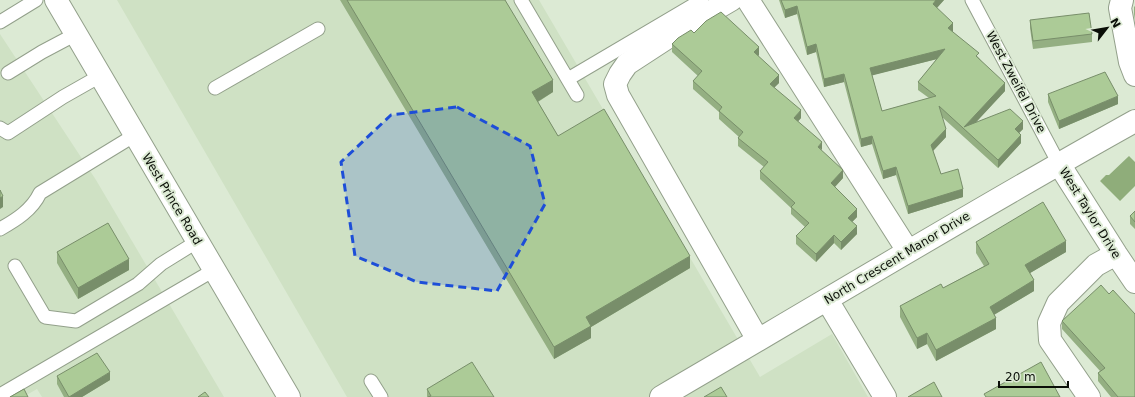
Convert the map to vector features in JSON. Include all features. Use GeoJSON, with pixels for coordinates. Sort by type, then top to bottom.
{"type":"FeatureCollection","features":[{"type":"Feature","properties":{"kind":"street","name":"West Prince Road"},"geometry":{"type":"LineString","coordinates":[[56,0],[289,397]]}},
{"type":"Feature","properties":{"kind":"street"},"geometry":{"type":"LineString","coordinates":[[731,0],[673,34],[627,64],[615,84],[618,96],[758,340]]}},
{"type":"Feature","properties":{"kind":"street"},"geometry":{"type":"LineString","coordinates":[[748,0],[908,251]]}},
{"type":"Feature","properties":{"kind":"street"},"geometry":{"type":"LineString","coordinates":[[1122,0],[1120,8],[1130,62],[1135,75]]}},
{"type":"Feature","properties":{"kind":"street","name":"North Crescent Manor Drive"},"geometry":{"type":"LineString","coordinates":[[661,397],[908,251],[1135,121]]}},
{"type":"Feature","properties":{"kind":"street","name":"West Taylor Drive"},"geometry":{"type":"LineString","coordinates":[[1059,164],[1135,282]]}},
{"type":"Feature","properties":{"kind":"street"},"geometry":{"type":"LineString","coordinates":[[1089,397],[1050,340],[1049,324],[1058,303],[1096,265],[1116,254]]}},
{"type":"Feature","properties":{"kind":"street"},"geometry":{"type":"LineString","coordinates":[[827,300],[885,397]]}},
{"type":"Feature","properties":{"kind":"lane"},"geometry":{"type":"LineString","coordinates":[[0,22],[36,0]]}},
{"type":"Feature","properties":{"kind":"lane"},"geometry":{"type":"LineString","coordinates":[[521,0],[577,95]]}},
{"type":"Feature","properties":{"kind":"lane"},"geometry":{"type":"LineString","coordinates":[[568,79],[702,0]]}},
{"type":"Feature","properties":{"kind":"lane","name":"West Zweifel Drive"},"geometry":{"type":"LineString","coordinates":[[972,0],[1059,164]]}},
{"type":"Feature","properties":{"kind":"lane"},"geometry":{"type":"LineString","coordinates":[[215,88],[318,29]]}},
{"type":"Feature","properties":{"kind":"lane"},"geometry":{"type":"LineString","coordinates":[[8,73],[42,52],[76,34]]}},
{"type":"Feature","properties":{"kind":"lane"},"geometry":{"type":"LineString","coordinates":[[0,128],[8,133],[63,97],[100,76]]}},
{"type":"Feature","properties":{"kind":"lane"},"geometry":{"type":"LineString","coordinates":[[0,229],[27,211],[37,200],[40,193],[135,135]]}},
{"type":"Feature","properties":{"kind":"lane"},"geometry":{"type":"LineString","coordinates":[[15,266],[45,317],[76,321],[138,284],[160,264],[198,241]]}},
{"type":"Feature","properties":{"kind":"lane"},"geometry":{"type":"LineString","coordinates":[[0,395],[214,270]]}},
{"type":"Feature","properties":{"kind":"lane"},"geometry":{"type":"LineString","coordinates":[[372,381],[381,397]]}},
{"type":"Feature","properties":{"kind":"highlighted area"},"geometry":{"type":"Polygon","coordinates":[[[457,107],[530,146],[545,204],[497,291],[417,282],[355,256],[341,162],[391,115],[457,107]]]}},
{"type":"Feature","properties":{"kind":"shaded area"},"geometry":{"type":"Polygon","coordinates":[[[117,0],[539,0],[760,377],[832,334],[868,397],[347,397],[117,0]]]}},
{"type":"Feature","properties":{"kind":"shaded area"},"geometry":{"type":"Polygon","coordinates":[[[0,34],[96,180],[224,397],[42,397],[37,389],[23,397],[3,397],[0,392],[0,34]]]}},
{"type":"Feature","properties":{"kind":"shaded area"},"geometry":{"type":"Polygon","coordinates":[[[1129,156],[1135,162],[1135,186],[1120,201],[1100,181],[1106,175],[1109,175],[1129,156]]]}},
{"type":"Feature","properties":{"kind":"building"},"geometry":{"type":"Polygon","coordinates":[[[347,0],[505,0],[553,80],[532,92],[558,136],[604,109],[690,256],[586,317],[591,326],[554,347],[347,0]]]}},
{"type":"Feature","properties":{"kind":"building"},"geometry":{"type":"Polygon","coordinates":[[[781,0],[936,0],[933,4],[953,23],[948,28],[979,53],[976,56],[1005,83],[964,127],[1010,109],[1023,121],[1015,129],[1021,135],[998,160],[939,106],[946,129],[931,145],[941,174],[958,169],[963,189],[908,206],[896,167],[883,171],[872,136],[861,139],[844,74],[824,79],[816,44],[807,47],[797,6],[785,10],[781,0]],[[945,49],[870,68],[882,111],[936,96],[918,82],[945,49]]]}},
{"type":"Feature","properties":{"kind":"building"},"geometry":{"type":"Polygon","coordinates":[[[721,12],[759,47],[754,52],[779,75],[770,84],[801,110],[794,118],[822,142],[818,147],[843,170],[831,183],[857,209],[848,218],[857,226],[841,242],[834,235],[816,254],[796,236],[809,223],[791,207],[795,203],[760,171],[768,162],[738,138],[743,132],[719,111],[722,107],[693,81],[702,71],[672,44],[678,38],[691,30],[694,33],[706,21],[721,12]]]}},
{"type":"Feature","properties":{"kind":"building"},"geometry":{"type":"Polygon","coordinates":[[[1089,13],[1092,34],[1033,41],[1030,20],[1089,13]]]}},
{"type":"Feature","properties":{"kind":"building"},"geometry":{"type":"Polygon","coordinates":[[[1105,72],[1118,96],[1059,121],[1048,94],[1105,72]]]}},
{"type":"Feature","properties":{"kind":"building"},"geometry":{"type":"Polygon","coordinates":[[[0,190],[3,196],[0,198],[0,190]]]}},
{"type":"Feature","properties":{"kind":"building"},"geometry":{"type":"Polygon","coordinates":[[[1043,202],[1066,241],[1025,265],[1034,280],[990,307],[996,318],[936,350],[927,333],[917,338],[900,306],[941,284],[943,288],[989,264],[976,242],[1043,202]]]}},
{"type":"Feature","properties":{"kind":"building"},"geometry":{"type":"Polygon","coordinates":[[[1135,211],[1135,222],[1130,216],[1135,211]]]}},
{"type":"Feature","properties":{"kind":"building"},"geometry":{"type":"Polygon","coordinates":[[[108,223],[129,259],[78,288],[57,252],[108,223]]]}},
{"type":"Feature","properties":{"kind":"building"},"geometry":{"type":"Polygon","coordinates":[[[1101,285],[1109,294],[1113,290],[1135,314],[1135,397],[1118,397],[1098,373],[1105,368],[1062,321],[1101,285]]]}},
{"type":"Feature","properties":{"kind":"building"},"geometry":{"type":"Polygon","coordinates":[[[97,353],[110,372],[69,397],[57,376],[97,353]]]}},
{"type":"Feature","properties":{"kind":"building"},"geometry":{"type":"Polygon","coordinates":[[[472,362],[494,397],[428,397],[431,396],[427,389],[472,362]]]}},
{"type":"Feature","properties":{"kind":"building"},"geometry":{"type":"Polygon","coordinates":[[[1041,362],[1060,397],[986,397],[984,394],[1041,362]]]}},
{"type":"Feature","properties":{"kind":"building"},"geometry":{"type":"Polygon","coordinates":[[[934,382],[942,397],[908,397],[934,382]]]}},
{"type":"Feature","properties":{"kind":"building"},"geometry":{"type":"Polygon","coordinates":[[[721,387],[727,397],[704,397],[721,387]]]}},
{"type":"Feature","properties":{"kind":"building"},"geometry":{"type":"Polygon","coordinates":[[[24,389],[28,397],[10,397],[24,389]]]}},
{"type":"Feature","properties":{"kind":"building"},"geometry":{"type":"Polygon","coordinates":[[[205,392],[209,397],[198,397],[205,392]]]}}]}
